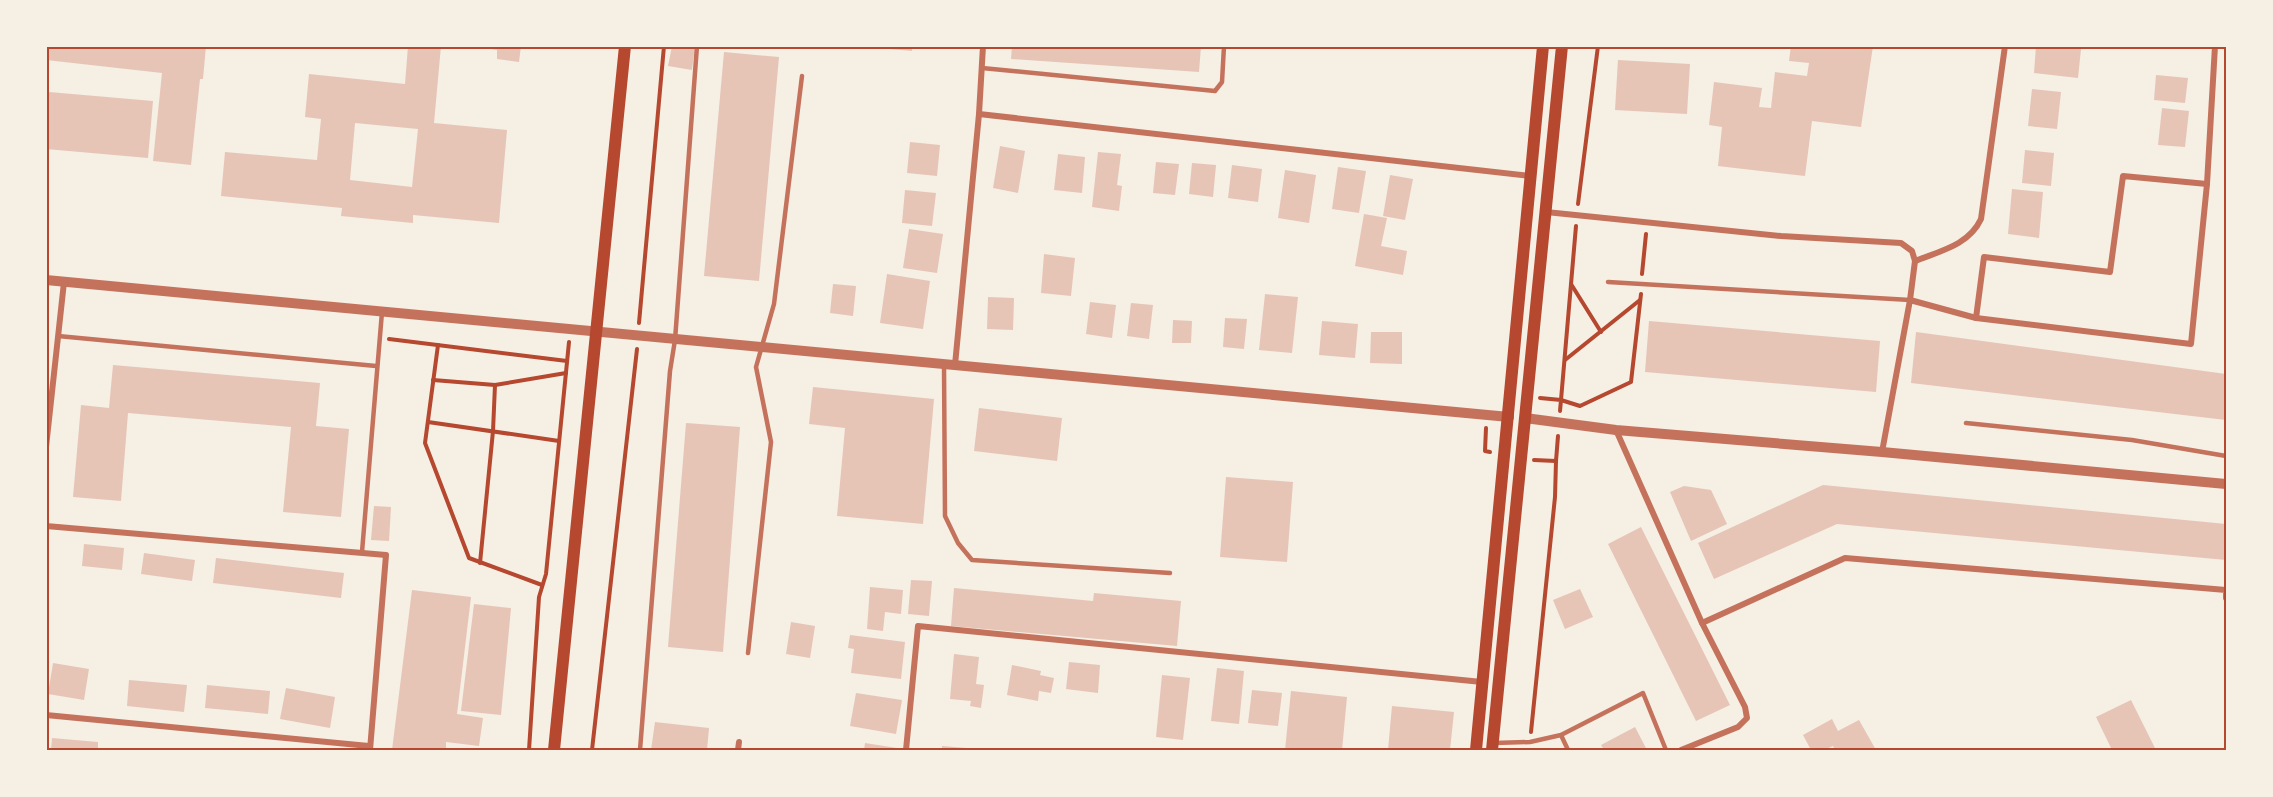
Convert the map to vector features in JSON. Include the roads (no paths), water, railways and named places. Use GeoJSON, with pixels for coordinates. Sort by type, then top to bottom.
{"type":"FeatureCollection","features":[{"type":"Feature","properties":{"kind":"main road"},"geometry":{"type":"LineString","coordinates":[[554,750],[625,46]]}},
{"type":"Feature","properties":{"kind":"main road"},"geometry":{"type":"LineString","coordinates":[[1476,750],[1544,46]]}},
{"type":"Feature","properties":{"kind":"main road"},"geometry":{"type":"LineString","coordinates":[[1493,747],[1562,46]]}},
{"type":"Feature","properties":{"kind":"main road"},"geometry":{"type":"LineString","coordinates":[[1509,417],[1525,418]]}},
{"type":"Feature","properties":{"kind":"street"},"geometry":{"type":"LineString","coordinates":[[950,365],[979,114],[983,46]]}},
{"type":"Feature","properties":{"kind":"street"},"geometry":{"type":"LineString","coordinates":[[1915,261],[1966,240],[1981,219],[2006,46]]}},
{"type":"Feature","properties":{"kind":"street"},"geometry":{"type":"LineString","coordinates":[[1910,300],[1976,318],[2191,344],[2207,184],[2215,46]]}},
{"type":"Feature","properties":{"kind":"street"},"geometry":{"type":"LineString","coordinates":[[979,114],[1530,176]]}},
{"type":"Feature","properties":{"kind":"street"},"geometry":{"type":"LineString","coordinates":[[1976,318],[1984,257],[2110,272],[2123,176],[2207,184]]}},
{"type":"Feature","properties":{"kind":"street"},"geometry":{"type":"LineString","coordinates":[[1545,212],[1781,236],[1901,243],[1912,251],[1915,261],[1882,452]]}},
{"type":"Feature","properties":{"kind":"street"},"geometry":{"type":"LineString","coordinates":[[46,280],[1509,417]]}},
{"type":"Feature","properties":{"kind":"street"},"geometry":{"type":"LineString","coordinates":[[46,447],[64,282]]}},
{"type":"Feature","properties":{"kind":"street"},"geometry":{"type":"LineString","coordinates":[[1525,418],[1616,430],[2226,484]]}},
{"type":"Feature","properties":{"kind":"street"},"geometry":{"type":"LineString","coordinates":[[1616,430],[1702,623],[1745,707],[1746,718],[1738,727],[1681,750]]}},
{"type":"Feature","properties":{"kind":"street"},"geometry":{"type":"LineString","coordinates":[[46,526],[386,555],[369,748],[46,715]]}},
{"type":"Feature","properties":{"kind":"street"},"geometry":{"type":"LineString","coordinates":[[1702,623],[1845,558],[2226,590],[2226,598]]}},
{"type":"Feature","properties":{"kind":"street"},"geometry":{"type":"LineString","coordinates":[[906,750],[918,626],[1482,682]]}},
{"type":"Feature","properties":{"kind":"street"},"geometry":{"type":"LineString","coordinates":[[738,750],[739,742]]}},
{"type":"Feature","properties":{"kind":"lane"},"geometry":{"type":"LineString","coordinates":[[640,750],[697,46]]}},
{"type":"Feature","properties":{"kind":"lane"},"geometry":{"type":"LineString","coordinates":[[982,68],[1215,91],[1222,82],[1224,46]]}},
{"type":"Feature","properties":{"kind":"lane"},"geometry":{"type":"LineString","coordinates":[[748,653],[771,442],[756,377],[756,367],[774,303],[802,76]]}},
{"type":"Feature","properties":{"kind":"lane"},"geometry":{"type":"LineString","coordinates":[[1608,282],[1910,300]]}},
{"type":"Feature","properties":{"kind":"lane"},"geometry":{"type":"LineString","coordinates":[[362,552],[382,312]]}},
{"type":"Feature","properties":{"kind":"lane"},"geometry":{"type":"LineString","coordinates":[[58,336],[376,366]]}},
{"type":"Feature","properties":{"kind":"lane"},"geometry":{"type":"LineString","coordinates":[[950,365],[945,516],[958,543],[972,560],[1170,573]]}},
{"type":"Feature","properties":{"kind":"lane"},"geometry":{"type":"LineString","coordinates":[[1966,423],[2132,440],[2226,456]]}},
{"type":"Feature","properties":{"kind":"lane"},"geometry":{"type":"LineString","coordinates":[[1493,747],[1561,735],[1643,693],[1666,750]]}},
{"type":"Feature","properties":{"kind":"lane"},"geometry":{"type":"LineString","coordinates":[[1561,735],[1568,750]]}}]}
